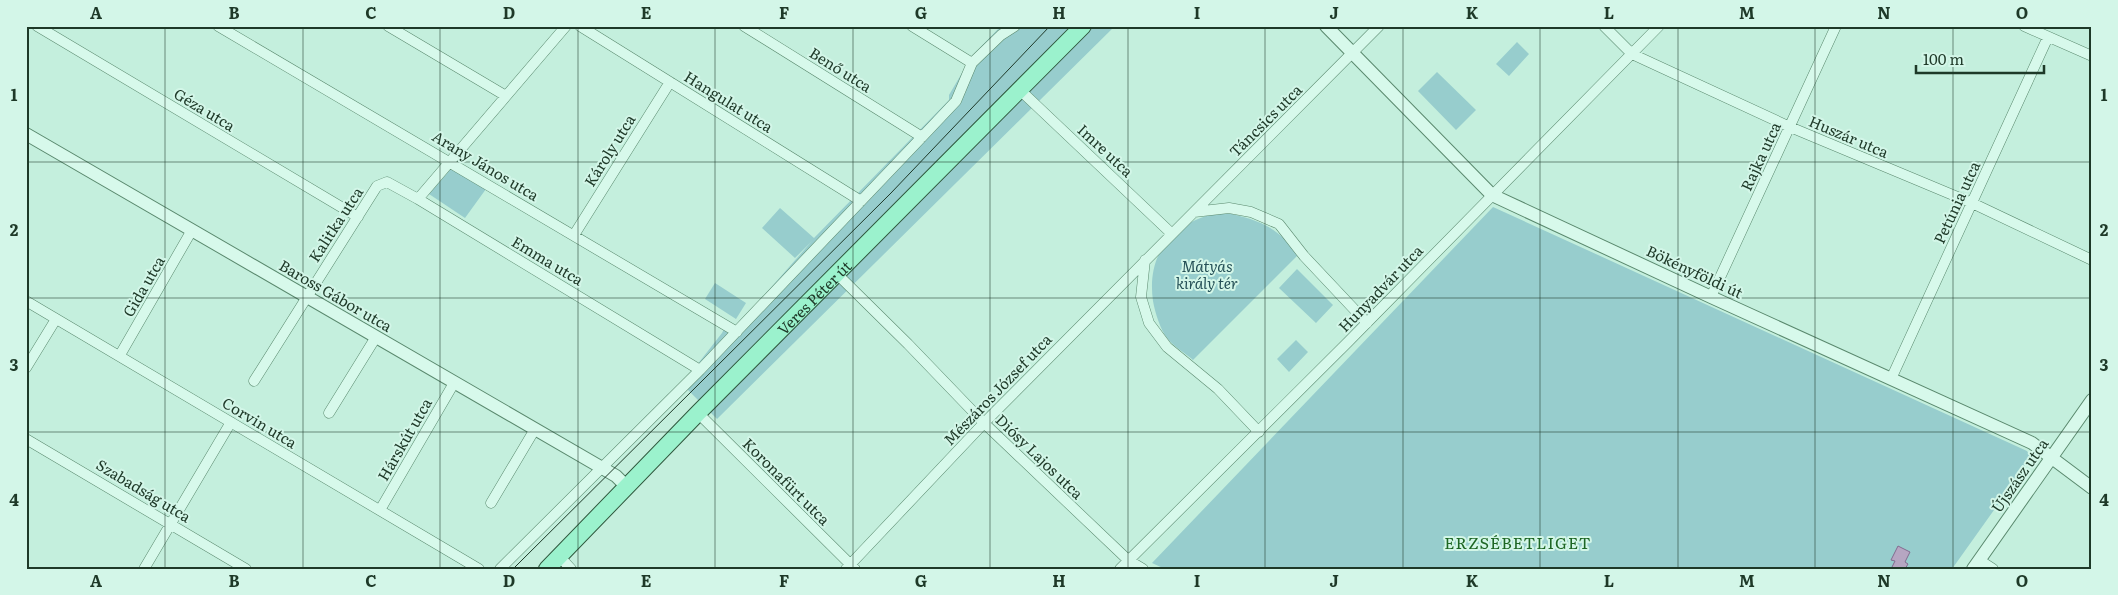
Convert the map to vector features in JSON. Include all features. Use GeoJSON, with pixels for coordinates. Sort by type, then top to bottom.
{"type":"FeatureCollection","features":[{"type":"Feature","properties":{"kind":"main road","name":"Veres Péter út"},"geometry":{"type":"LineString","coordinates":[[547,569],[698,413],[1083,26]]}},
{"type":"Feature","properties":{"kind":"street","name":"Géza utca"},"geometry":{"type":"LineString","coordinates":[[37,26],[358,217]]}},
{"type":"Feature","properties":{"kind":"street","name":"Arany János utca"},"geometry":{"type":"LineString","coordinates":[[218,26],[450,161],[737,332]]}},
{"type":"Feature","properties":{"kind":"street"},"geometry":{"type":"LineString","coordinates":[[388,26],[506,96]]}},
{"type":"Feature","properties":{"kind":"street","name":"Hangulat utca"},"geometry":{"type":"LineString","coordinates":[[580,26],[861,201]]}},
{"type":"Feature","properties":{"kind":"street","name":"Benő utca"},"geometry":{"type":"LineString","coordinates":[[744,26],[922,137]]}},
{"type":"Feature","properties":{"kind":"street"},"geometry":{"type":"LineString","coordinates":[[912,26],[972,63]]}},
{"type":"Feature","properties":{"kind":"street","name":"Veres Péter út"},"geometry":{"type":"LineString","coordinates":[[500,569],[700,370],[956,102],[972,63],[1001,35],[1015,26]]}},
{"type":"Feature","properties":{"kind":"street","name":"Bökényföldi út"},"geometry":{"type":"LineString","coordinates":[[1326,26],[1492,195],[1711,297],[2032,442],[2092,488]]}},
{"type":"Feature","properties":{"kind":"street","name":"Táncsics utca"},"geometry":{"type":"LineString","coordinates":[[1171,233],[1379,26]]}},
{"type":"Feature","properties":{"kind":"street","name":"Huszár utca"},"geometry":{"type":"LineString","coordinates":[[1604,26],[1632,54],[1790,128],[1972,203],[2092,260]]}},
{"type":"Feature","properties":{"kind":"street","name":"Hunyadvár utca"},"geometry":{"type":"LineString","coordinates":[[1120,569],[1259,432],[1659,26]]}},
{"type":"Feature","properties":{"kind":"street","name":"Rajka utca"},"geometry":{"type":"LineString","coordinates":[[1711,297],[1836,26]]}},
{"type":"Feature","properties":{"kind":"street"},"geometry":{"type":"LineString","coordinates":[[2024,26],[2092,56]]}},
{"type":"Feature","properties":{"kind":"street"},"geometry":{"type":"LineString","coordinates":[[418,199],[562,27]]}},
{"type":"Feature","properties":{"kind":"street","name":"Petúnia utca"},"geometry":{"type":"LineString","coordinates":[[1891,379],[2048,37]]}},
{"type":"Feature","properties":{"kind":"street","name":"Károly utca"},"geometry":{"type":"LineString","coordinates":[[574,235],[670,82]]}},
{"type":"Feature","properties":{"kind":"street","name":"Imre utca"},"geometry":{"type":"LineString","coordinates":[[1020,90],[1171,233]]}},
{"type":"Feature","properties":{"kind":"street","name":"Baross Gábor utca"},"geometry":{"type":"LineString","coordinates":[[26,134],[603,468],[627,486]]}},
{"type":"Feature","properties":{"kind":"street","name":"Emma utca"},"geometry":{"type":"LineString","coordinates":[[377,186],[387,182],[418,199],[700,370]]}},
{"type":"Feature","properties":{"kind":"street","name":"Kalitka utca"},"geometry":{"type":"LineString","coordinates":[[254,381],[377,186]]}},
{"type":"Feature","properties":{"kind":"street"},"geometry":{"type":"LineString","coordinates":[[1194,212],[1229,208],[1251,212],[1279,224],[1304,256],[1367,323]]}},
{"type":"Feature","properties":{"kind":"street","name":"Gida utca"},"geometry":{"type":"LineString","coordinates":[[120,355],[192,230]]}},
{"type":"Feature","properties":{"kind":"street","name":"Mészáros József utca"},"geometry":{"type":"LineString","coordinates":[[850,567],[984,423],[1171,233]]}},
{"type":"Feature","properties":{"kind":"street"},"geometry":{"type":"LineString","coordinates":[[1145,260],[1141,297],[1149,323],[1167,347],[1218,388],[1259,432]]}},
{"type":"Feature","properties":{"kind":"street","name":"Diósy Lajos utca"},"geometry":{"type":"LineString","coordinates":[[837,274],[984,423],[1128,560],[1143,569]]}},
{"type":"Feature","properties":{"kind":"street","name":"Corvin utca"},"geometry":{"type":"LineString","coordinates":[[26,301],[479,569]]}},
{"type":"Feature","properties":{"kind":"street"},"geometry":{"type":"LineString","coordinates":[[26,368],[56,319]]}},
{"type":"Feature","properties":{"kind":"street"},"geometry":{"type":"LineString","coordinates":[[329,413],[376,337]]}},
{"type":"Feature","properties":{"kind":"street","name":"Hárskút utca"},"geometry":{"type":"LineString","coordinates":[[380,510],[454,383]]}},
{"type":"Feature","properties":{"kind":"street","name":"Újszász utca"},"geometry":{"type":"LineString","coordinates":[[1976,564],[2092,400]]}},
{"type":"Feature","properties":{"kind":"street","name":"Koronafürt utca"},"geometry":{"type":"LineString","coordinates":[[698,413],[850,567]]}},
{"type":"Feature","properties":{"kind":"street"},"geometry":{"type":"LineString","coordinates":[[144,569],[231,422]]}},
{"type":"Feature","properties":{"kind":"street"},"geometry":{"type":"LineString","coordinates":[[491,503],[535,429]]}},
{"type":"Feature","properties":{"kind":"street","name":"Szabadság utca"},"geometry":{"type":"LineString","coordinates":[[26,438],[246,569]]}},
{"type":"Feature","properties":{"kind":"street"},"geometry":{"type":"LineString","coordinates":[[559,556],[572,569]]}},
{"type":"Feature","properties":{"kind":"street"},"geometry":{"type":"LineString","coordinates":[[1976,564],[1993,569]]}},
{"type":"Feature","properties":{"kind":"green space"},"geometry":{"type":"Polygon","coordinates":[[[1001,26],[1115,26],[717,419],[682,384],[722,333],[728,321],[737,326],[812,241],[795,258],[762,228],[780,208],[814,238],[949,100],[949,95],[972,56],[1001,26]]]}},
{"type":"Feature","properties":{"kind":"green space"},"geometry":{"type":"Polygon","coordinates":[[[1517,42],[1529,54],[1509,76],[1496,64],[1517,42]]]}},
{"type":"Feature","properties":{"kind":"green space"},"geometry":{"type":"Polygon","coordinates":[[[1437,72],[1476,110],[1456,130],[1418,91],[1437,72]]]}},
{"type":"Feature","properties":{"kind":"green space"},"geometry":{"type":"Polygon","coordinates":[[[451,169],[486,189],[465,218],[429,194],[451,169]]]}},
{"type":"Feature","properties":{"kind":"green space"},"geometry":{"type":"Polygon","coordinates":[[[1493,207],[2027,451],[2031,458],[1952,569],[1165,569],[1152,563],[1493,207]]]}},
{"type":"Feature","properties":{"kind":"green space","name":"Mátyás király tér"},"geometry":{"type":"Polygon","coordinates":[[[1222,212],[1265,225],[1291,244],[1299,254],[1193,360],[1170,341],[1160,325],[1153,301],[1152,283],[1154,267],[1159,253],[1167,241],[1178,231],[1205,216],[1222,212]]]}},
{"type":"Feature","properties":{"kind":"green space"},"geometry":{"type":"Polygon","coordinates":[[[1297,269],[1333,305],[1316,323],[1279,288],[1297,269]]]}},
{"type":"Feature","properties":{"kind":"green space"},"geometry":{"type":"Polygon","coordinates":[[[715,283],[746,303],[736,319],[705,299],[715,283]]]}},
{"type":"Feature","properties":{"kind":"green space"},"geometry":{"type":"Polygon","coordinates":[[[1296,340],[1308,352],[1289,372],[1277,359],[1296,340]]]}},
{"type":"Feature","properties":{"kind":"shaded area"},"geometry":{"type":"Polygon","coordinates":[[[1898,546],[1910,552],[1905,562],[1908,564],[1905,569],[1891,569],[1895,561],[1891,560],[1898,546]]]}},
{"type":"Feature","properties":{"kind":"tram line"},"geometry":{"type":"LineString","coordinates":[[513,569],[891,193],[1050,26]]}},
{"type":"Feature","properties":{"kind":"district","name":"ERZSÉBETLIGET"},"geometry":{"type":"Point","coordinates":[1518,542]}}]}
